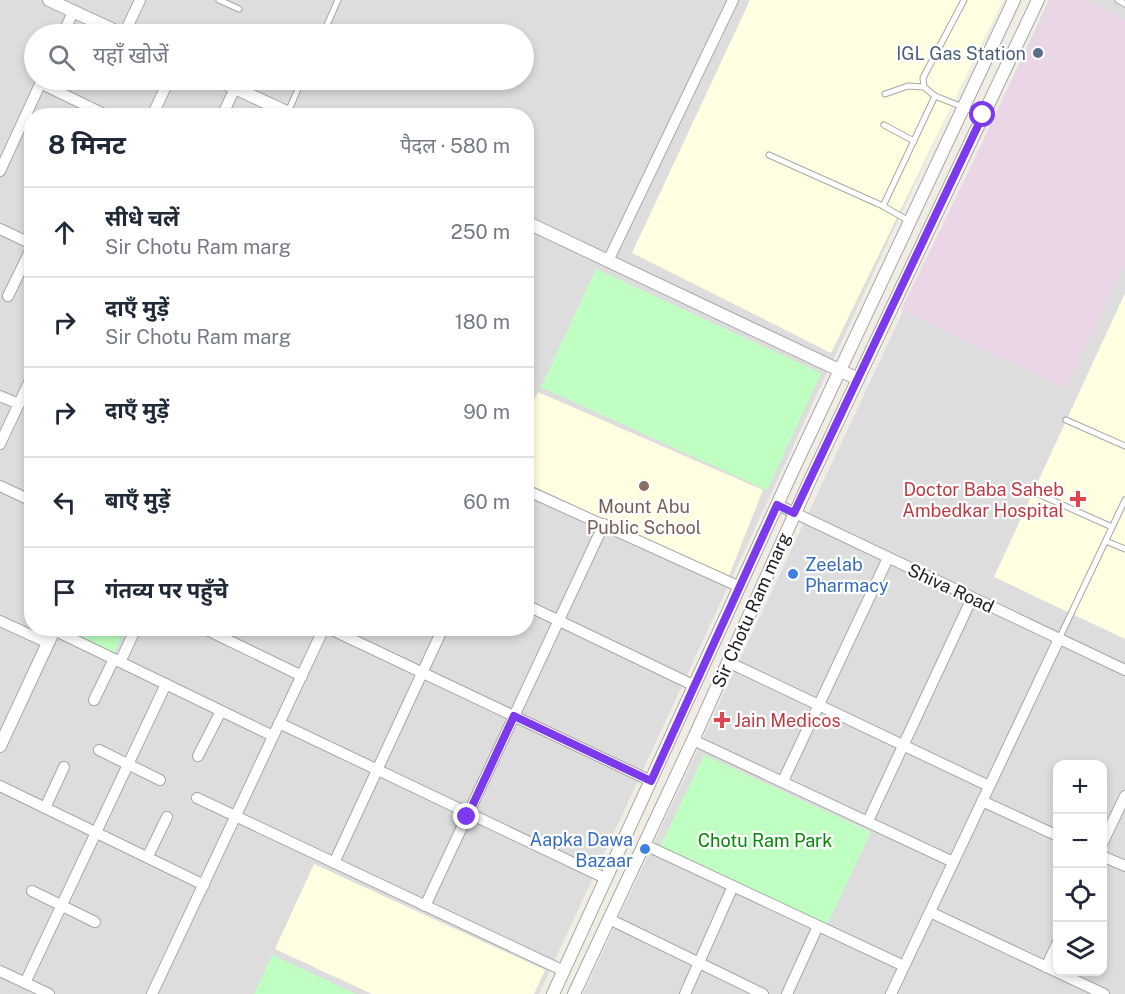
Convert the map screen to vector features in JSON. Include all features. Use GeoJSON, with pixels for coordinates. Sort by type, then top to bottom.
{"type":"FeatureCollection","features":[{"type":"Feature","properties":{"kind":"street"},"geometry":{"type":"LineString","coordinates":[[49,0],[101,24]]}},
{"type":"Feature","properties":{"kind":"street"},"geometry":{"type":"LineString","coordinates":[[128,24],[140,0]]}},
{"type":"Feature","properties":{"kind":"street"},"geometry":{"type":"LineString","coordinates":[[608,261],[733,0]]}},
{"type":"Feature","properties":{"kind":"street","name":"Sir Chotu Ram marg"},"geometry":{"type":"LineString","coordinates":[[553,994],[777,505],[1014,0]]}},
{"type":"Feature","properties":{"kind":"street","name":"Sir Chotu Ram marg"},"geometry":{"type":"LineString","coordinates":[[574,994],[693,740],[794,513],[1038,0]]}},
{"type":"Feature","properties":{"kind":"street"},"geometry":{"type":"LineString","coordinates":[[68,24],[74,12]]}},
{"type":"Feature","properties":{"kind":"street"},"geometry":{"type":"LineString","coordinates":[[27,108],[36,90]]}},
{"type":"Feature","properties":{"kind":"street"},"geometry":{"type":"LineString","coordinates":[[56,90],[87,108]]}},
{"type":"Feature","properties":{"kind":"street"},"geometry":{"type":"LineString","coordinates":[[156,108],[164,90]]}},
{"type":"Feature","properties":{"kind":"street"},"geometry":{"type":"LineString","coordinates":[[226,108],[234,90]]}},
{"type":"Feature","properties":{"kind":"street"},"geometry":{"type":"LineString","coordinates":[[241,90],[279,108]]}},
{"type":"Feature","properties":{"kind":"street"},"geometry":{"type":"LineString","coordinates":[[0,171],[4,150],[24,113]]}},
{"type":"Feature","properties":{"kind":"street"},"geometry":{"type":"LineString","coordinates":[[534,226],[858,379]]}},
{"type":"Feature","properties":{"kind":"street"},"geometry":{"type":"LineString","coordinates":[[0,229],[24,241]]}},
{"type":"Feature","properties":{"kind":"street"},"geometry":{"type":"LineString","coordinates":[[9,296],[24,263]]}},
{"type":"Feature","properties":{"kind":"street"},"geometry":{"type":"LineString","coordinates":[[0,444],[24,392]]}},
{"type":"Feature","properties":{"kind":"street"},"geometry":{"type":"LineString","coordinates":[[0,396],[18,404]]}},
{"type":"Feature","properties":{"kind":"street"},"geometry":{"type":"LineString","coordinates":[[0,486],[24,497]]}},
{"type":"Feature","properties":{"kind":"street"},"geometry":{"type":"LineString","coordinates":[[534,493],[740,587]]}},
{"type":"Feature","properties":{"kind":"street","name":"Shiva Road"},"geometry":{"type":"LineString","coordinates":[[777,505],[1125,670]]}},
{"type":"Feature","properties":{"kind":"street"},"geometry":{"type":"LineString","coordinates":[[425,906],[604,524]]}},
{"type":"Feature","properties":{"kind":"street"},"geometry":{"type":"LineString","coordinates":[[783,781],[888,558]]}},
{"type":"Feature","properties":{"kind":"street"},"geometry":{"type":"LineString","coordinates":[[868,821],[972,598]]}},
{"type":"Feature","properties":{"kind":"street"},"geometry":{"type":"LineString","coordinates":[[534,609],[695,686]]}},
{"type":"Feature","properties":{"kind":"street"},"geometry":{"type":"LineString","coordinates":[[0,621],[24,632]]}},
{"type":"Feature","properties":{"kind":"street"},"geometry":{"type":"LineString","coordinates":[[33,636],[48,643]]}},
{"type":"Feature","properties":{"kind":"street"},"geometry":{"type":"LineString","coordinates":[[0,747],[52,636]]}},
{"type":"Feature","properties":{"kind":"street"},"geometry":{"type":"LineString","coordinates":[[69,636],[273,736]]}},
{"type":"Feature","properties":{"kind":"street"},"geometry":{"type":"LineString","coordinates":[[94,700],[131,636]]}},
{"type":"Feature","properties":{"kind":"street"},"geometry":{"type":"LineString","coordinates":[[220,636],[302,676]]}},
{"type":"Feature","properties":{"kind":"street"},"geometry":{"type":"LineString","coordinates":[[152,994],[322,636]]}},
{"type":"Feature","properties":{"kind":"street"},"geometry":{"type":"LineString","coordinates":[[343,636],[651,781]]}},
{"type":"Feature","properties":{"kind":"street"},"geometry":{"type":"LineString","coordinates":[[334,863],[439,636]]}},
{"type":"Feature","properties":{"kind":"street"},"geometry":{"type":"LineString","coordinates":[[891,994],[1059,639]]}},
{"type":"Feature","properties":{"kind":"street"},"geometry":{"type":"LineString","coordinates":[[728,662],[989,786]]}},
{"type":"Feature","properties":{"kind":"street"},"geometry":{"type":"LineString","coordinates":[[25,983],[166,684]]}},
{"type":"Feature","properties":{"kind":"street"},"geometry":{"type":"LineString","coordinates":[[198,756],[221,711]]}},
{"type":"Feature","properties":{"kind":"street"},"geometry":{"type":"LineString","coordinates":[[279,723],[607,879]]}},
{"type":"Feature","properties":{"kind":"street"},"geometry":{"type":"LineString","coordinates":[[693,740],[953,862]]}},
{"type":"Feature","properties":{"kind":"street"},"geometry":{"type":"LineString","coordinates":[[99,750],[160,780]]}},
{"type":"Feature","properties":{"kind":"street"},"geometry":{"type":"LineString","coordinates":[[45,808],[64,767]]}},
{"type":"Feature","properties":{"kind":"street"},"geometry":{"type":"LineString","coordinates":[[0,786],[204,885]]}},
{"type":"Feature","properties":{"kind":"street"},"geometry":{"type":"LineString","coordinates":[[1107,834],[1125,796]]}},
{"type":"Feature","properties":{"kind":"street"},"geometry":{"type":"LineString","coordinates":[[197,798],[564,971]]}},
{"type":"Feature","properties":{"kind":"street"},"geometry":{"type":"LineString","coordinates":[[982,801],[1053,834]]}},
{"type":"Feature","properties":{"kind":"street"},"geometry":{"type":"LineString","coordinates":[[148,856],[167,817]]}},
{"type":"Feature","properties":{"kind":"street"},"geometry":{"type":"LineString","coordinates":[[643,844],[904,966]]}},
{"type":"Feature","properties":{"kind":"street"},"geometry":{"type":"LineString","coordinates":[[1107,858],[1125,866]]}},
{"type":"Feature","properties":{"kind":"street"},"geometry":{"type":"LineString","coordinates":[[685,994],[733,886]]}},
{"type":"Feature","properties":{"kind":"street"},"geometry":{"type":"LineString","coordinates":[[32,891],[95,922]]}},
{"type":"Feature","properties":{"kind":"street"},"geometry":{"type":"LineString","coordinates":[[930,912],[1104,994]]}},
{"type":"Feature","properties":{"kind":"street"},"geometry":{"type":"LineString","coordinates":[[609,919],[763,994]]}},
{"type":"Feature","properties":{"kind":"street"},"geometry":{"type":"LineString","coordinates":[[787,994],[818,926]]}},
{"type":"Feature","properties":{"kind":"street"},"geometry":{"type":"LineString","coordinates":[[1046,967],[1053,952]]}},
{"type":"Feature","properties":{"kind":"street"},"geometry":{"type":"LineString","coordinates":[[0,971],[49,994]]}},
{"type":"Feature","properties":{"kind":"lane"},"geometry":{"type":"LineString","coordinates":[[219,0],[239,9]]}},
{"type":"Feature","properties":{"kind":"lane"},"geometry":{"type":"LineString","coordinates":[[327,24],[338,0]]}},
{"type":"Feature","properties":{"kind":"lane"},"geometry":{"type":"LineString","coordinates":[[924,87],[923,78],[964,0]]}},
{"type":"Feature","properties":{"kind":"lane"},"geometry":{"type":"LineString","coordinates":[[1118,0],[1125,4]]}},
{"type":"Feature","properties":{"kind":"lane"},"geometry":{"type":"LineString","coordinates":[[885,94],[908,86],[924,87],[934,96],[983,115]]}},
{"type":"Feature","properties":{"kind":"lane"},"geometry":{"type":"LineString","coordinates":[[293,108],[299,90]]}},
{"type":"Feature","properties":{"kind":"lane"},"geometry":{"type":"LineString","coordinates":[[883,206],[934,96]]}},
{"type":"Feature","properties":{"kind":"lane"},"geometry":{"type":"LineString","coordinates":[[884,125],[914,141]]}},
{"type":"Feature","properties":{"kind":"lane"},"geometry":{"type":"LineString","coordinates":[[769,155],[883,206],[910,221]]}},
{"type":"Feature","properties":{"kind":"lane"},"geometry":{"type":"LineString","coordinates":[[1066,420],[1125,446]]}},
{"type":"Feature","properties":{"kind":"lane"},"geometry":{"type":"LineString","coordinates":[[1036,493],[1112,527]]}},
{"type":"Feature","properties":{"kind":"lane"},"geometry":{"type":"LineString","coordinates":[[1059,639],[1125,500]]}},
{"type":"Feature","properties":{"kind":"lane"},"geometry":{"type":"LineString","coordinates":[[1106,541],[1125,549]]}},
{"type":"Feature","properties":{"kind":"shaded area"},"geometry":{"type":"Polygon","coordinates":[[[0,0],[1000,0],[539,994],[0,994],[0,0]]]}},
{"type":"Feature","properties":{"kind":"shaded area"},"geometry":{"type":"Polygon","coordinates":[[[750,0],[1003,0],[831,353],[632,253],[750,0]]]}},
{"type":"Feature","properties":{"kind":"shaded area"},"geometry":{"type":"Polygon","coordinates":[[[1049,0],[1117,0],[1125,4],[1125,994],[583,994],[1049,0]]]}},
{"type":"Feature","properties":{"kind":"shaded area"},"geometry":{"type":"Polygon","coordinates":[[[1052,0],[1084,0],[1125,19],[1125,264],[1065,388],[901,310],[1052,0]]]}},
{"type":"Feature","properties":{"kind":"shaded area","name":"Doctor Baba Saheb Ambedkar Hospital"},"geometry":{"type":"Polygon","coordinates":[[[1125,293],[1125,639],[994,577],[1125,293]]]}},
{"type":"Feature","properties":{"kind":"shaded area","name":"Mount Abu Public School"},"geometry":{"type":"Polygon","coordinates":[[[538,392],[763,490],[728,578],[534,486],[534,400],[538,392]]]}},
{"type":"Feature","properties":{"kind":"shaded area"},"geometry":{"type":"Polygon","coordinates":[[[314,864],[545,970],[534,994],[372,994],[275,949],[314,864]]]}},
{"type":"Feature","properties":{"kind":"green space"},"geometry":{"type":"Polygon","coordinates":[[[596,269],[821,373],[767,490],[541,387],[596,269]]]}},
{"type":"Feature","properties":{"kind":"green space"},"geometry":{"type":"Polygon","coordinates":[[[77,636],[122,636],[114,653],[77,636]]]}},
{"type":"Feature","properties":{"kind":"green space","name":"Chotu Ram Park"},"geometry":{"type":"Polygon","coordinates":[[[704,755],[871,832],[827,925],[660,847],[704,755]]]}},
{"type":"Feature","properties":{"kind":"green space"},"geometry":{"type":"Polygon","coordinates":[[[272,955],[356,994],[254,994],[272,955]]]}},
{"type":"Feature","properties":{"kind":"place","name":"IGL Gas Station"},"geometry":{"type":"Point","coordinates":[1038,53]}},
{"type":"Feature","properties":{"kind":"place","name":"Mount Abu Public School"},"geometry":{"type":"Point","coordinates":[644,486]}},
{"type":"Feature","properties":{"kind":"place","name":"Doctor Baba Saheb Ambedkar Hospital"},"geometry":{"type":"Point","coordinates":[1078,499]}},
{"type":"Feature","properties":{"kind":"place","name":"Zeelab Pharmacy"},"geometry":{"type":"Point","coordinates":[793,574]}},
{"type":"Feature","properties":{"kind":"place","name":"Jain Medicos"},"geometry":{"type":"Point","coordinates":[722,720]}},
{"type":"Feature","properties":{"kind":"place","name":"Aapka Dawa Bazaar"},"geometry":{"type":"Point","coordinates":[645,849]}},
{"type":"Feature","properties":{"kind":"route"},"geometry":{"type":"LineString","coordinates":[[467,817],[514,716],[651,781],[777,505],[794,513],[983,115]]}}]}
